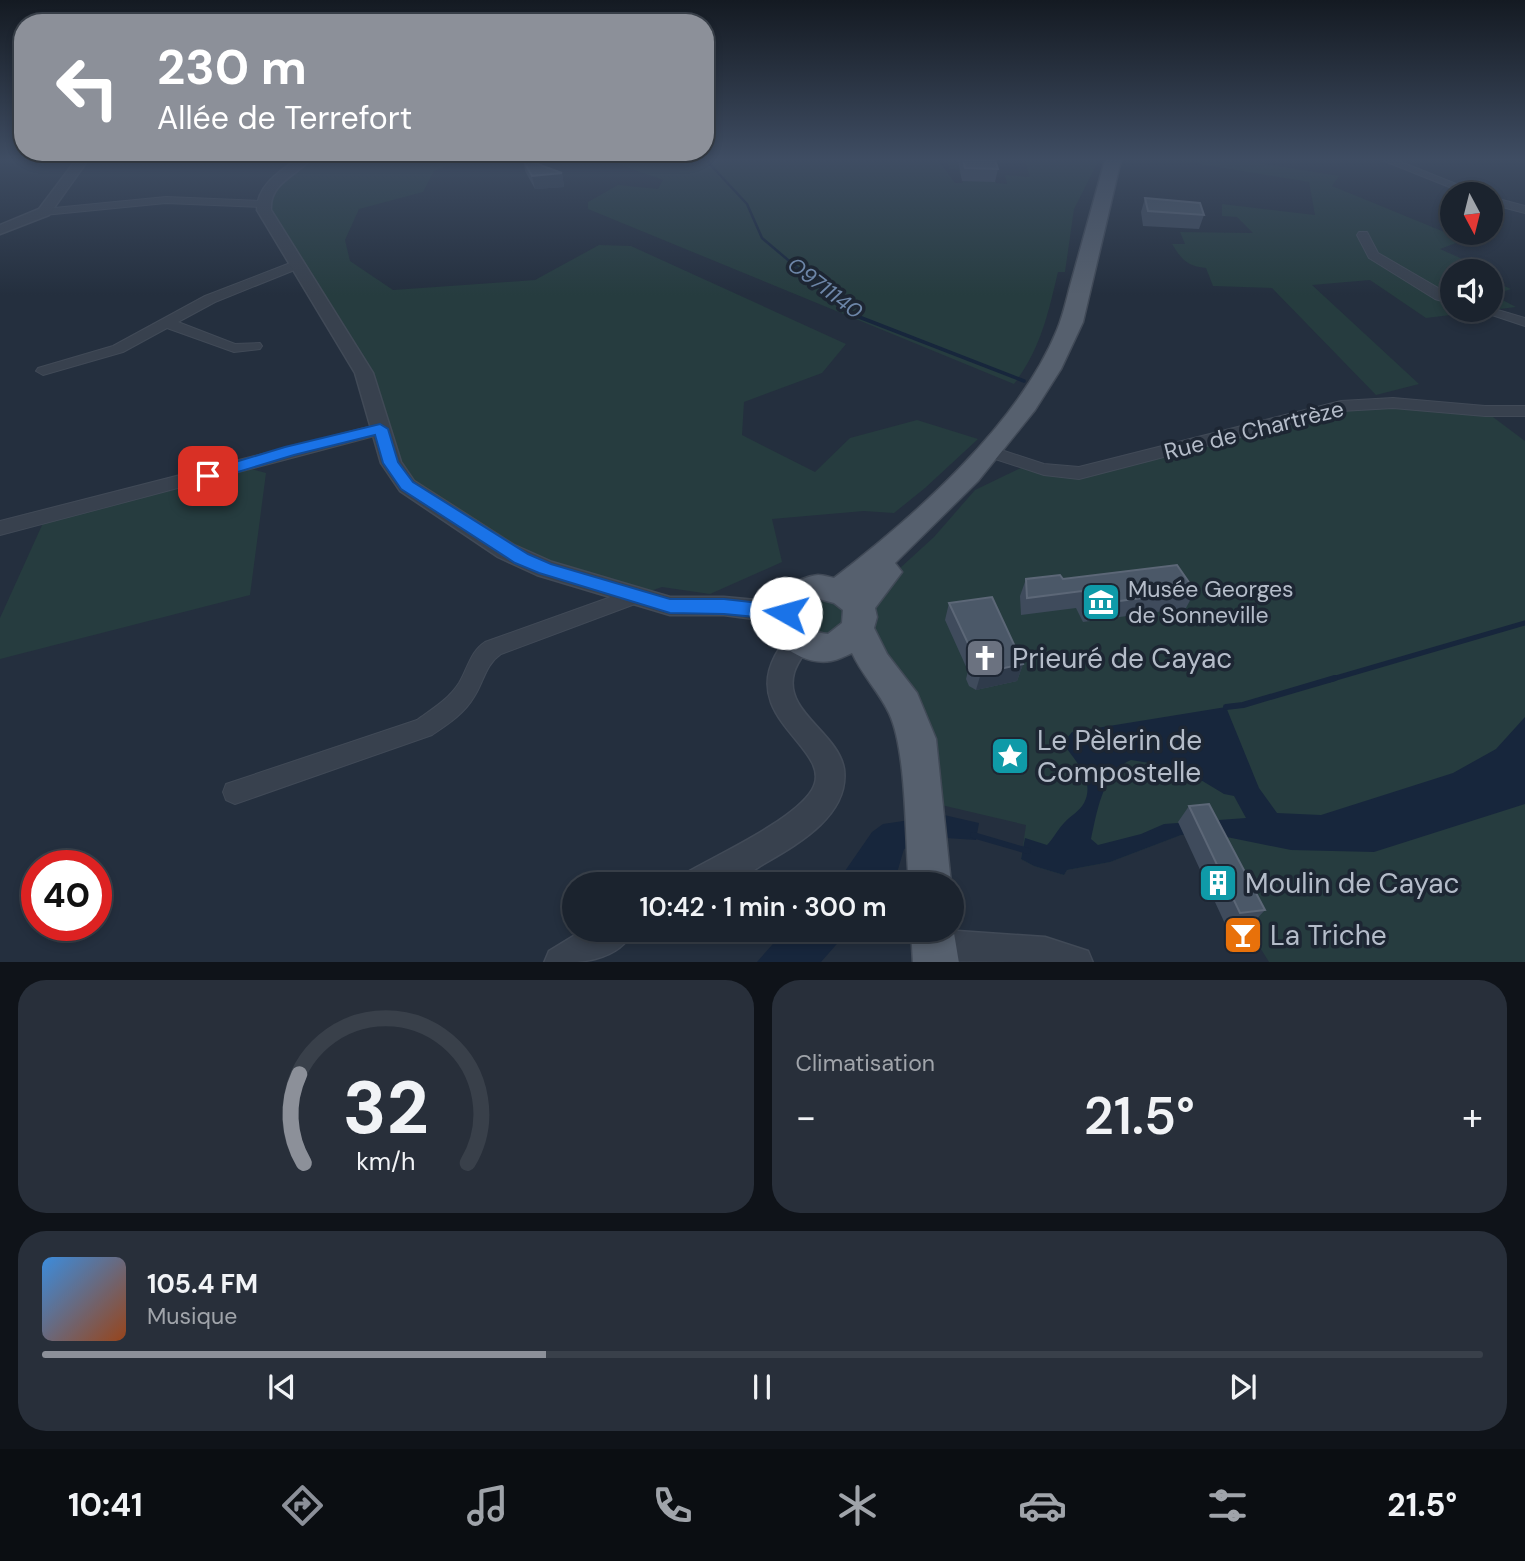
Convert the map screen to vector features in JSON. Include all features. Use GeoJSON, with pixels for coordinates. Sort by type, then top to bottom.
{"type":"FeatureCollection","features":[{"type":"Feature","properties":{"kind":"main road"},"geometry":{"type":"LineString","coordinates":[[929,872],[921,760],[911,720],[895,689],[874,664],[849,618],[819,587],[808,589],[792,598],[793,626],[819,646],[849,618],[869,590],[938,523],[1037,401],[1059,364],[1101,205]]}},
{"type":"Feature","properties":{"kind":"street"},"geometry":{"type":"LineString","coordinates":[[44,212],[49,205]]}},
{"type":"Feature","properties":{"kind":"street"},"geometry":{"type":"LineString","coordinates":[[0,230],[44,212],[116,205]]}},
{"type":"Feature","properties":{"kind":"street"},"geometry":{"type":"LineString","coordinates":[[263,205],[364,373],[391,463],[407,486],[506,551],[545,569],[685,608],[724,606],[793,626],[780,675],[779,691],[787,712],[822,747],[828,764],[829,778],[824,799],[808,816],[719,872]]}},
{"type":"Feature","properties":{"kind":"street"},"geometry":{"type":"LineString","coordinates":[[1506,205],[1525,211]]}},
{"type":"Feature","properties":{"kind":"street"},"geometry":{"type":"LineString","coordinates":[[1363,235],[1373,255],[1440,296]]}},
{"type":"Feature","properties":{"kind":"street"},"geometry":{"type":"LineString","coordinates":[[43,371],[118,349],[223,293],[298,264]]}},
{"type":"Feature","properties":{"kind":"street"},"geometry":{"type":"LineString","coordinates":[[1503,316],[1525,322]]}},
{"type":"Feature","properties":{"kind":"street"},"geometry":{"type":"LineString","coordinates":[[167,323],[234,348],[255,346]]}},
{"type":"Feature","properties":{"kind":"street","name":"Rue de Chartrèze"},"geometry":{"type":"LineString","coordinates":[[994,453],[1029,467],[1056,473],[1080,472],[1341,406],[1393,403],[1485,411],[1525,411]]}},
{"type":"Feature","properties":{"kind":"street"},"geometry":{"type":"LineString","coordinates":[[0,528],[208,476],[290,450],[380,429]]}},
{"type":"Feature","properties":{"kind":"street"},"geometry":{"type":"LineString","coordinates":[[235,792],[424,728],[452,708],[466,691],[483,655],[493,648],[636,596]]}},
{"type":"Feature","properties":{"kind":"street"},"geometry":{"type":"LineString","coordinates":[[561,962],[595,942]]}},
{"type":"Feature","properties":{"kind":"street"},"geometry":{"type":"LineString","coordinates":[[934,945],[1045,954],[1076,962]]}},
{"type":"Feature","properties":{"kind":"green space"},"geometry":{"type":"Polygon","coordinates":[[[266,205],[374,205],[359,209],[345,240],[350,261],[393,290],[535,280],[599,245],[631,246],[846,344],[822,373],[744,402],[742,435],[815,472],[850,438],[917,420],[978,439],[894,513],[864,511],[772,519],[782,562],[710,594],[662,587],[636,596],[545,569],[407,486],[364,373],[264,210],[266,205]]]}},
{"type":"Feature","properties":{"kind":"green space"},"geometry":{"type":"Polygon","coordinates":[[[588,205],[1076,205],[1065,272],[1058,272],[1037,344],[1014,384],[588,209],[588,205]]]}},
{"type":"Feature","properties":{"kind":"green space"},"geometry":{"type":"Polygon","coordinates":[[[1222,205],[1315,215],[1313,205],[1378,205],[1440,230],[1440,245],[1451,245],[1440,249],[1462,259],[1440,259],[1440,316],[1426,318],[1370,280],[1312,285],[1419,384],[1376,395],[1272,288],[1213,286],[1206,268],[1186,261],[1172,244],[1185,244],[1180,232],[1253,233],[1237,217],[1222,216],[1222,205]]]}},
{"type":"Feature","properties":{"kind":"green space"},"geometry":{"type":"Polygon","coordinates":[[[1503,300],[1516,307],[1503,309],[1503,300]]]}},
{"type":"Feature","properties":{"kind":"green space"},"geometry":{"type":"Polygon","coordinates":[[[1362,404],[1485,411],[1525,441],[1525,962],[1269,962],[1249,930],[1202,833],[1181,835],[1110,862],[1067,870],[1064,875],[1021,859],[1026,825],[937,804],[930,724],[914,693],[883,655],[872,633],[872,618],[876,590],[934,537],[975,490],[1025,466],[1056,473],[1362,404]]]}},
{"type":"Feature","properties":{"kind":"green space"},"geometry":{"type":"Polygon","coordinates":[[[247,468],[266,473],[250,595],[0,659],[0,618],[43,523],[204,482],[247,468]]]}},
{"type":"Feature","properties":{"kind":"green space"},"geometry":{"type":"Polygon","coordinates":[[[813,595],[845,603],[841,635],[812,636],[795,610],[813,595]]]}},
{"type":"Feature","properties":{"kind":"water"},"geometry":{"type":"Polygon","coordinates":[[[1226,707],[1259,788],[1277,813],[1321,815],[1453,773],[1496,749],[1525,717],[1525,804],[1374,852],[1291,850],[1207,833],[1181,835],[1110,862],[1067,870],[1064,875],[1021,859],[1025,838],[1047,845],[1084,803],[1087,795],[1086,778],[1063,743],[1072,732],[1226,707]],[[1131,760],[1121,765],[1103,794],[1091,839],[1098,845],[1141,834],[1164,824],[1246,818],[1234,796],[1224,794],[1181,768],[1131,760]]]}},
{"type":"Feature","properties":{"kind":"water"},"geometry":{"type":"Polygon","coordinates":[[[944,815],[979,823],[976,840],[946,838],[904,849],[897,872],[843,872],[872,832],[883,824],[944,815]]]}},
{"type":"Feature","properties":{"kind":"water"},"geometry":{"type":"Polygon","coordinates":[[[775,942],[839,942],[821,962],[757,962],[775,942]]]}},
{"type":"Feature","properties":{"kind":"building"},"geometry":{"type":"Polygon","coordinates":[[[1147,205],[1201,205],[1204,215],[1148,211],[1147,205]]]}},
{"type":"Feature","properties":{"kind":"building"},"geometry":{"type":"Polygon","coordinates":[[[1177,565],[1195,591],[1090,605],[1082,591],[1027,598],[1026,579],[1060,575],[1063,579],[1177,565]]]}},
{"type":"Feature","properties":{"kind":"building"},"geometry":{"type":"Polygon","coordinates":[[[992,597],[1023,664],[981,673],[974,669],[971,662],[973,654],[949,603],[992,597]]]}},
{"type":"Feature","properties":{"kind":"building"},"geometry":{"type":"Polygon","coordinates":[[[1209,804],[1265,910],[1240,913],[1189,806],[1209,804]]]}},
{"type":"Feature","properties":{"kind":"waterway","name":"O9711140"},"geometry":{"type":"LineString","coordinates":[[747,205],[762,238],[826,292]]}},
{"type":"Feature","properties":{"kind":"waterway","name":"O9711140"},"geometry":{"type":"LineString","coordinates":[[824,290],[854,315],[1024,381]]}},
{"type":"Feature","properties":{"kind":"waterway"},"geometry":{"type":"LineString","coordinates":[[1329,680],[1525,623]]}},
{"type":"Feature","properties":{"kind":"waterway"},"geometry":{"type":"LineString","coordinates":[[1226,707],[1243,705],[1335,678]]}},
{"type":"Feature","properties":{"kind":"waterway"},"geometry":{"type":"LineString","coordinates":[[973,835],[1028,851]]}},
{"type":"Feature","properties":{"kind":"place","name":"Musée Georges de Sonneville"},"geometry":{"type":"Point","coordinates":[1101,602]}},
{"type":"Feature","properties":{"kind":"place","name":"Prieuré de Cayac"},"geometry":{"type":"Point","coordinates":[985,658]}},
{"type":"Feature","properties":{"kind":"place","name":"Le Pèlerin de Compostelle"},"geometry":{"type":"Point","coordinates":[1010,756]}},
{"type":"Feature","properties":{"kind":"place","name":"Moulin de Cayac"},"geometry":{"type":"Point","coordinates":[1218,883]}},
{"type":"Feature","properties":{"kind":"place","name":"La Triche"},"geometry":{"type":"Point","coordinates":[1243,935]}},
{"type":"Feature","properties":{"kind":"route"},"geometry":{"type":"LineString","coordinates":[[208,476],[290,450],[380,429],[391,463],[407,486],[522,559],[545,569],[670,606],[724,606],[786,613]]}}]}
